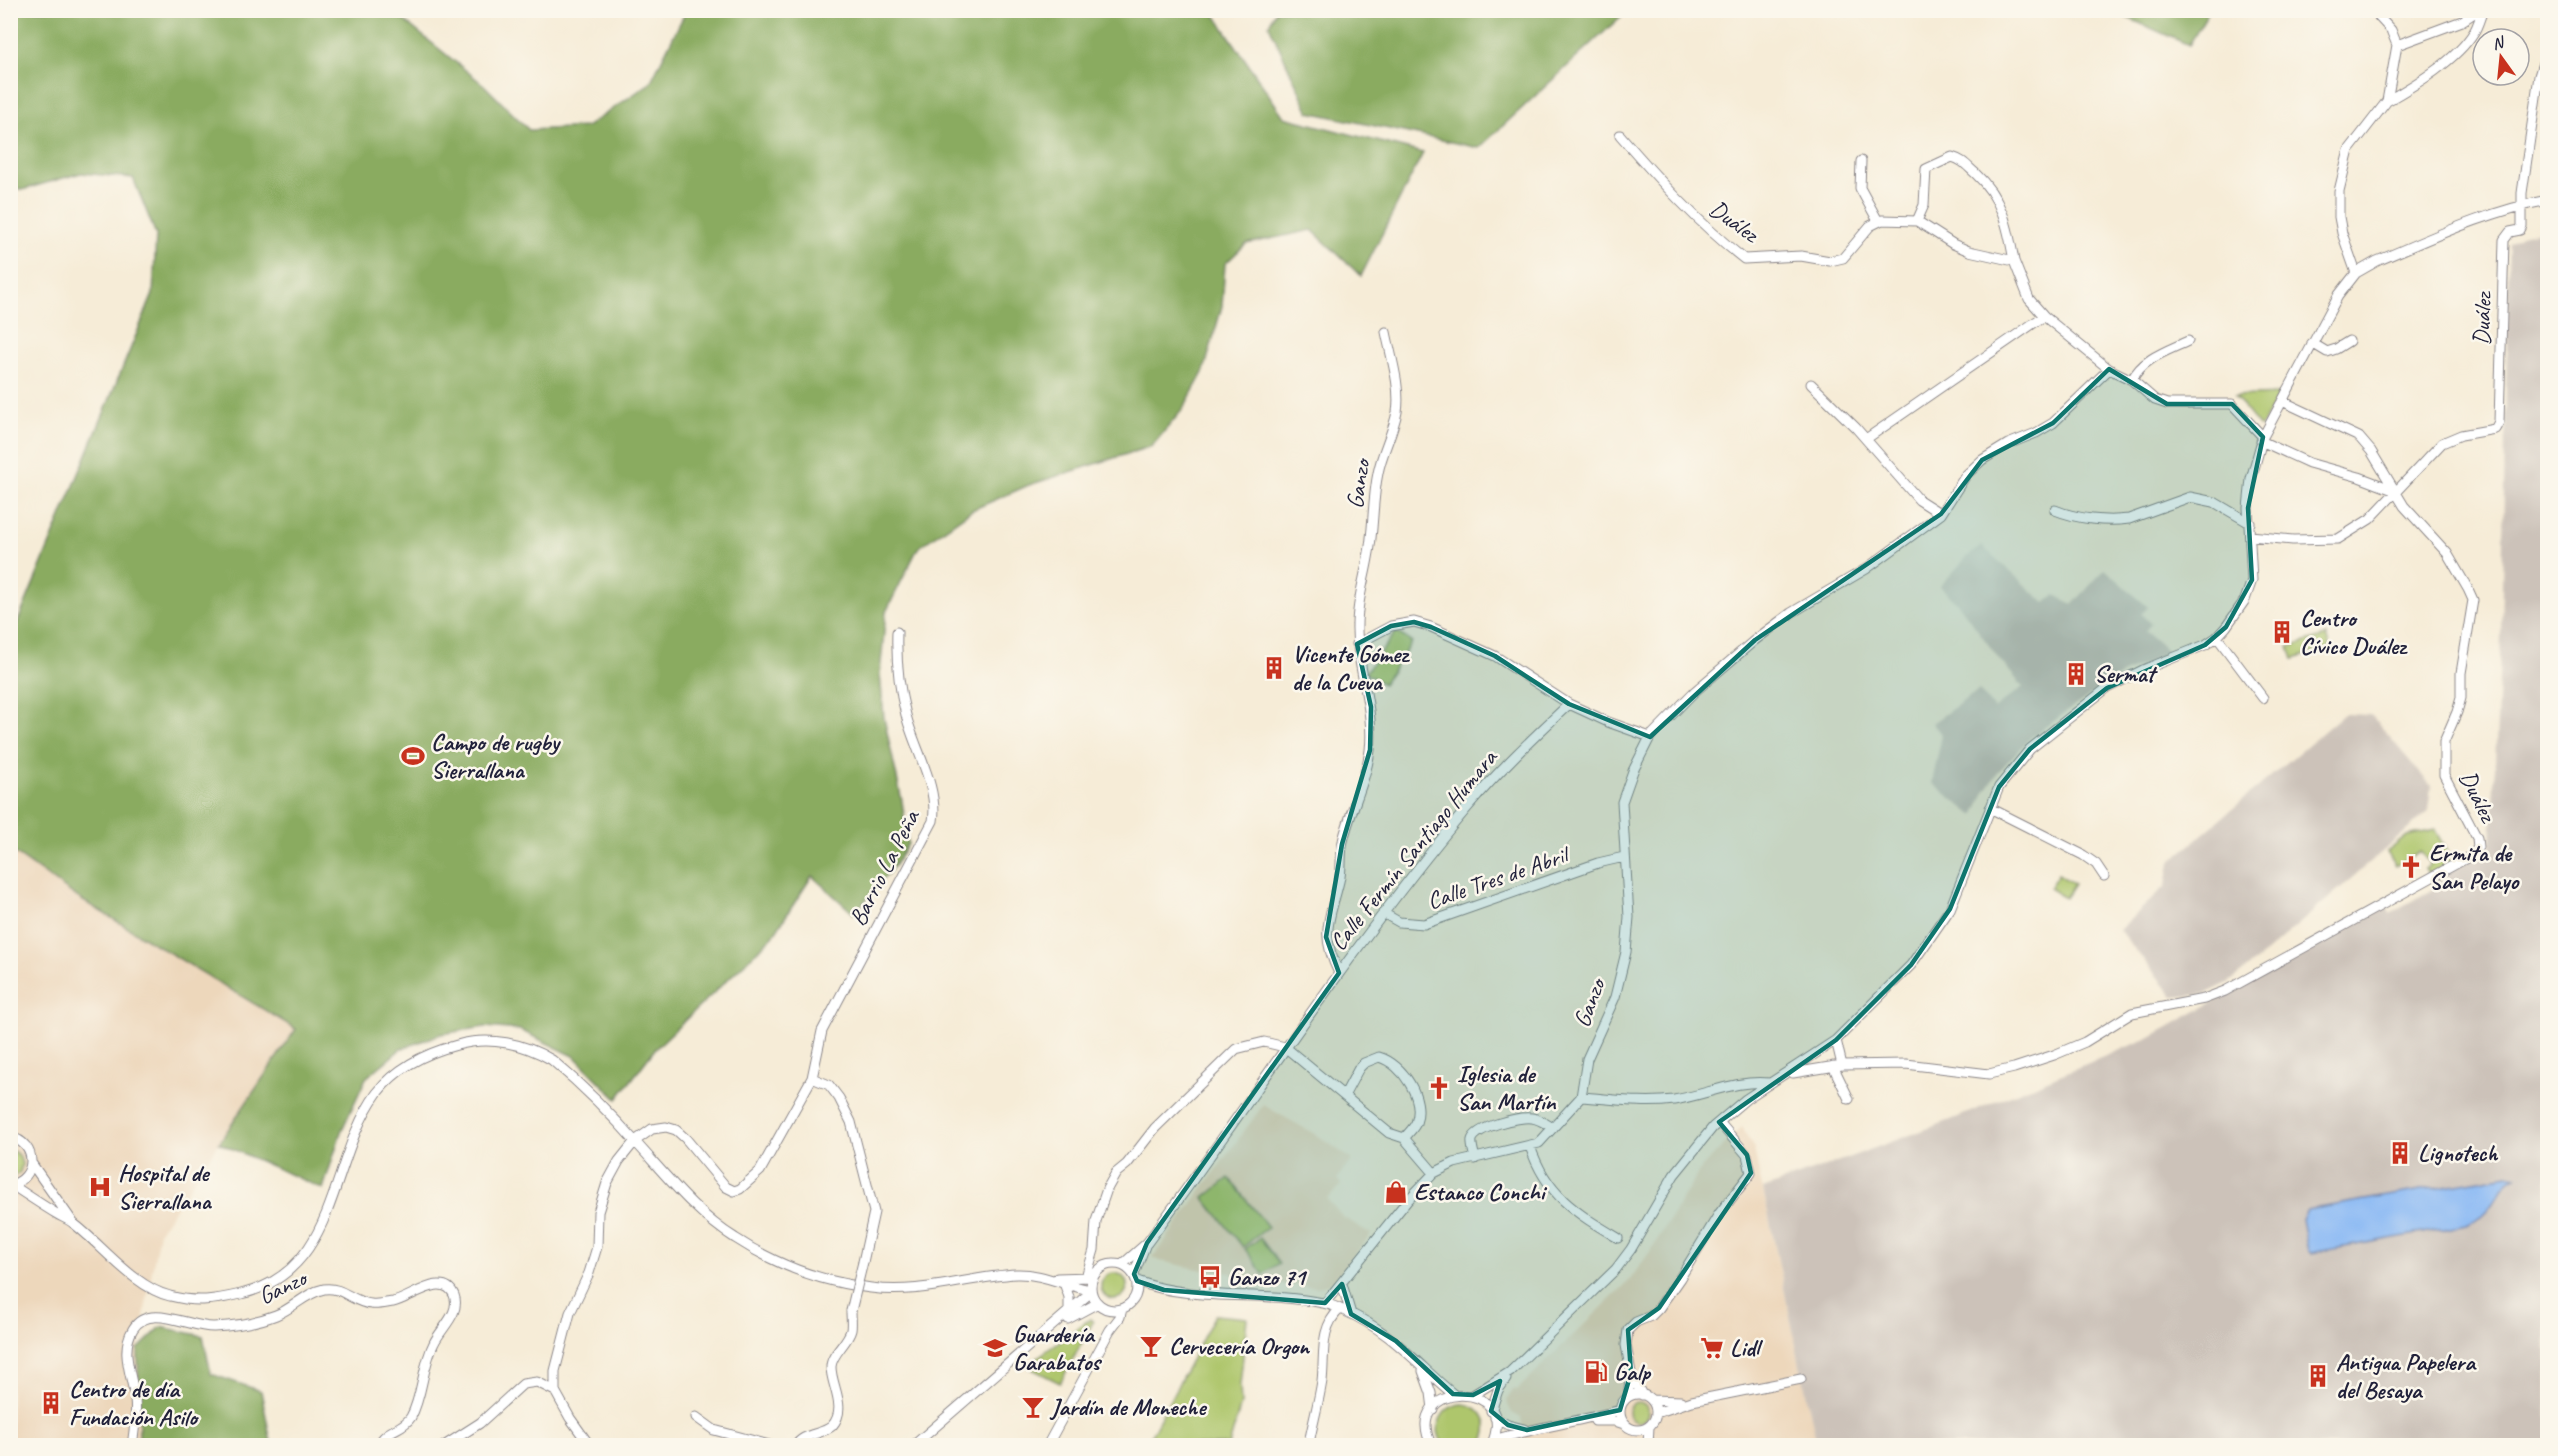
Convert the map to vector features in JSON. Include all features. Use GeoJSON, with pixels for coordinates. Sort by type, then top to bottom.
{"type":"FeatureCollection","features":[{"type":"Feature","properties":{"kind":"street"},"geometry":{"type":"LineString","coordinates":[[2397,45],[2462,21],[2481,10]]}},
{"type":"Feature","properties":{"kind":"street"},"geometry":{"type":"LineString","coordinates":[[2356,273],[2342,234],[2339,216],[2339,191],[2349,150],[2387,101],[2433,71],[2462,46],[2474,32],[2481,10]]}},
{"type":"Feature","properties":{"kind":"street"},"geometry":{"type":"LineString","coordinates":[[2379,17],[2391,30],[2397,45],[2387,101]]}},
{"type":"Feature","properties":{"kind":"street","name":"Duález"},"geometry":{"type":"LineString","coordinates":[[2250,536],[2293,540],[2338,539],[2370,519],[2442,443],[2461,435],[2489,432],[2495,429],[2499,422],[2504,240],[2510,232],[2520,230],[2522,226],[2522,205],[2539,76],[2547,47]]}},
{"type":"Feature","properties":{"kind":"street","name":"Duález"},"geometry":{"type":"LineString","coordinates":[[1620,135],[1682,205],[1744,259],[1801,256],[1830,261],[1843,258],[1870,226],[1878,222]]}},
{"type":"Feature","properties":{"kind":"street"},"geometry":{"type":"LineString","coordinates":[[1917,221],[1924,206],[1926,169],[1952,157],[1962,160],[1988,184],[1998,200],[2007,226],[2014,261],[2029,299],[2044,316],[2109,369],[2132,380],[2155,400],[2167,404],[2232,404],[2262,439],[2309,463],[2359,477],[2396,491]]}},
{"type":"Feature","properties":{"kind":"street"},"geometry":{"type":"LineString","coordinates":[[1861,161],[1860,188],[1878,222],[1917,221],[1953,244],[1969,251],[2014,261]]}},
{"type":"Feature","properties":{"kind":"street"},"geometry":{"type":"LineString","coordinates":[[1492,1443],[1496,1429],[1493,1414],[1498,1390],[1510,1372],[1624,1259],[1674,1175],[1694,1147],[1719,1122],[1770,1083],[1836,1040],[1911,965],[1950,909],[1989,808],[2005,777],[2030,749],[2098,695],[2143,670],[2205,645],[2217,637],[2238,612],[2249,589],[2252,571],[2248,508],[2251,479],[2262,439],[2338,296],[2356,273],[2422,242],[2522,205],[2547,200]]}},
{"type":"Feature","properties":{"kind":"street"},"geometry":{"type":"LineString","coordinates":[[1866,439],[2044,316]]}},
{"type":"Feature","properties":{"kind":"street","name":"Ganzo"},"geometry":{"type":"LineString","coordinates":[[1357,644],[1359,597],[1369,557],[1377,474],[1396,413],[1397,396],[1386,332]]}},
{"type":"Feature","properties":{"kind":"street"},"geometry":{"type":"LineString","coordinates":[[2132,380],[2139,368],[2147,361],[2188,341]]}},
{"type":"Feature","properties":{"kind":"street"},"geometry":{"type":"LineString","coordinates":[[2312,344],[2327,352],[2336,350],[2349,341]]}},
{"type":"Feature","properties":{"kind":"street"},"geometry":{"type":"LineString","coordinates":[[1810,384],[1866,439],[1919,500],[1941,514],[1966,475],[1982,460],[2052,423],[2109,369]]}},
{"type":"Feature","properties":{"kind":"street","name":"Duález"},"geometry":{"type":"LineString","coordinates":[[1838,1065],[1906,1064],[1989,1074],[2024,1065],[2085,1042],[2132,1013],[2204,999],[2225,991],[2474,854],[2478,847],[2476,838],[2446,781],[2444,767],[2444,742],[2461,698],[2461,674],[2473,600],[2458,568],[2404,506],[2371,451],[2359,437],[2282,401]]}},
{"type":"Feature","properties":{"kind":"street"},"geometry":{"type":"LineString","coordinates":[[2055,510],[2069,516],[2120,520],[2129,519],[2190,497],[2214,502],[2250,523]]}},
{"type":"Feature","properties":{"kind":"street","name":"Ganzo"},"geometry":{"type":"LineString","coordinates":[[1581,1097],[1587,1059],[1615,997],[1626,952],[1629,917],[1622,802],[1633,771],[1650,737],[1718,670],[1791,613],[1866,569],[1941,514]]}},
{"type":"Feature","properties":{"kind":"street"},"geometry":{"type":"LineString","coordinates":[[1357,644],[1391,626],[1414,622],[1431,627],[1496,656],[1569,704],[1608,722],[1650,737]]}},
{"type":"Feature","properties":{"kind":"street","name":"Barrio La Peña"},"geometry":{"type":"LineString","coordinates":[[635,1141],[652,1129],[666,1127],[676,1130],[726,1187],[734,1191],[740,1189],[760,1171],[812,1078],[822,1031],[933,821],[935,809],[933,792],[904,705],[896,653],[897,632]]}},
{"type":"Feature","properties":{"kind":"street"},"geometry":{"type":"LineString","coordinates":[[2217,637],[2263,698]]}},
{"type":"Feature","properties":{"kind":"street","name":"Calle Fermín Santiago Humara"},"geometry":{"type":"LineString","coordinates":[[1339,973],[1330,955],[1326,937],[1329,913],[1340,876],[1342,844],[1368,764],[1371,729],[1371,707],[1362,680],[1357,644]]}},
{"type":"Feature","properties":{"kind":"street","name":"Calle Fermín Santiago Humara"},"geometry":{"type":"LineString","coordinates":[[1123,1264],[1146,1243],[1211,1156],[1285,1047],[1383,913],[1468,806],[1569,704]]}},
{"type":"Feature","properties":{"kind":"street"},"geometry":{"type":"LineString","coordinates":[[1989,808],[2083,855],[2097,864],[2104,876]]}},
{"type":"Feature","properties":{"kind":"street","name":"Calle Tres de Abril"},"geometry":{"type":"LineString","coordinates":[[1383,913],[1399,922],[1424,924],[1598,863],[1624,857]]}},
{"type":"Feature","properties":{"kind":"street"},"geometry":{"type":"LineString","coordinates":[[1836,1040],[1838,1065],[1849,1099]]}},
{"type":"Feature","properties":{"kind":"street"},"geometry":{"type":"LineString","coordinates":[[11,1185],[72,1221],[135,1277],[168,1296],[210,1302],[252,1292],[287,1273],[311,1246],[330,1209],[364,1115],[378,1092],[402,1069],[433,1052],[466,1042],[498,1041],[537,1051],[568,1073],[697,1208],[733,1237],[762,1255],[811,1275],[873,1289],[935,1287],[1017,1274],[1036,1275],[1091,1291]]}},
{"type":"Feature","properties":{"kind":"street"},"geometry":{"type":"LineString","coordinates":[[1135,1277],[1136,1295],[1128,1306],[1122,1309],[1108,1310],[1098,1303],[1091,1291],[1090,1277],[1096,1221],[1107,1189],[1116,1173],[1127,1164],[1155,1128],[1236,1049],[1264,1042],[1285,1047],[1389,1133],[1404,1138],[1434,1173]]}},
{"type":"Feature","properties":{"kind":"street"},"geometry":{"type":"LineString","coordinates":[[1344,1096],[1364,1064],[1379,1058],[1394,1065],[1410,1082],[1416,1106],[1416,1123],[1404,1138]]}},
{"type":"Feature","properties":{"kind":"street"},"geometry":{"type":"LineString","coordinates":[[1785,1074],[1838,1065]]}},
{"type":"Feature","properties":{"kind":"street"},"geometry":{"type":"LineString","coordinates":[[796,1446],[800,1440],[831,1426],[838,1413],[838,1392],[831,1368],[832,1360],[851,1331],[851,1311],[874,1212],[851,1122],[839,1098],[829,1085],[812,1078]]}},
{"type":"Feature","properties":{"kind":"street"},"geometry":{"type":"LineString","coordinates":[[1325,1303],[1407,1201],[1434,1173],[1454,1163],[1539,1143],[1569,1113],[1581,1097],[1652,1102],[1676,1099],[1745,1083],[1770,1083]]}},
{"type":"Feature","properties":{"kind":"street"},"geometry":{"type":"LineString","coordinates":[[1475,1159],[1472,1140],[1483,1128],[1528,1117],[1537,1119],[1552,1128]]}},
{"type":"Feature","properties":{"kind":"street"},"geometry":{"type":"LineString","coordinates":[[1642,1395],[1631,1372],[1625,1340],[1628,1330],[1636,1322],[1651,1316],[1659,1308],[1719,1214],[1751,1173],[1747,1155],[1719,1122]]}},
{"type":"Feature","properties":{"kind":"street"},"geometry":{"type":"LineString","coordinates":[[10,1137],[26,1145],[31,1154],[32,1164],[72,1221]]}},
{"type":"Feature","properties":{"kind":"street"},"geometry":{"type":"LineString","coordinates":[[590,1446],[570,1418],[555,1390],[557,1362],[570,1313],[589,1273],[597,1247],[598,1212],[607,1183],[619,1161],[635,1141]]}},
{"type":"Feature","properties":{"kind":"street"},"geometry":{"type":"LineString","coordinates":[[1530,1146],[1542,1176],[1561,1199],[1580,1215],[1618,1238]]}},
{"type":"Feature","properties":{"kind":"street"},"geometry":{"type":"LineString","coordinates":[[11,1185],[25,1178],[32,1164]]}},
{"type":"Feature","properties":{"kind":"street","name":"Calle Fermín Santiago Humara"},"geometry":{"type":"LineString","coordinates":[[1135,1277],[1146,1243]]}},
{"type":"Feature","properties":{"kind":"street"},"geometry":{"type":"LineString","coordinates":[[1052,1279],[1090,1277],[1103,1266],[1123,1264],[1135,1277],[1159,1289]]}},
{"type":"Feature","properties":{"kind":"street"},"geometry":{"type":"LineString","coordinates":[[1065,1283],[1069,1296],[1069,1311]]}},
{"type":"Feature","properties":{"kind":"street","name":"Ganzo"},"geometry":{"type":"LineString","coordinates":[[132,1446],[135,1400],[128,1368],[127,1349],[133,1329],[142,1320],[154,1316],[211,1327],[241,1324],[277,1315],[310,1293],[327,1288],[344,1292],[370,1304],[378,1304],[398,1301],[438,1284],[446,1286],[454,1296],[456,1306],[428,1356],[411,1417],[403,1426],[384,1435],[378,1446]]}},
{"type":"Feature","properties":{"kind":"street"},"geometry":{"type":"LineString","coordinates":[[1342,1284],[1351,1314]]}},
{"type":"Feature","properties":{"kind":"street"},"geometry":{"type":"LineString","coordinates":[[1136,1295],[1159,1289],[1325,1303],[1372,1324],[1396,1341],[1422,1369],[1454,1394]]}},
{"type":"Feature","properties":{"kind":"street"},"geometry":{"type":"LineString","coordinates":[[913,1446],[1053,1327],[1091,1291]]}},
{"type":"Feature","properties":{"kind":"street"},"geometry":{"type":"LineString","coordinates":[[1053,1327],[1098,1303]]}},
{"type":"Feature","properties":{"kind":"street"},"geometry":{"type":"LineString","coordinates":[[1047,1446],[1110,1330],[1120,1317],[1122,1309]]}},
{"type":"Feature","properties":{"kind":"street"},"geometry":{"type":"LineString","coordinates":[[1312,1446],[1311,1438],[1322,1381],[1326,1327],[1332,1316],[1340,1309]]}},
{"type":"Feature","properties":{"kind":"street"},"geometry":{"type":"LineString","coordinates":[[1108,1310],[1110,1330]]}},
{"type":"Feature","properties":{"kind":"street"},"geometry":{"type":"LineString","coordinates":[[1422,1369],[1431,1393],[1433,1409]]}},
{"type":"Feature","properties":{"kind":"street"},"geometry":{"type":"LineString","coordinates":[[1432,1446],[1427,1426],[1433,1409],[1440,1401],[1454,1394],[1473,1395],[1510,1372]]}},
{"type":"Feature","properties":{"kind":"street"},"geometry":{"type":"LineString","coordinates":[[1492,1443],[1527,1430],[1584,1420],[1620,1410],[1628,1397],[1631,1372]]}},
{"type":"Feature","properties":{"kind":"street"},"geometry":{"type":"LineString","coordinates":[[1656,1413],[1692,1401],[1801,1379]]}},
{"type":"Feature","properties":{"kind":"street"},"geometry":{"type":"LineString","coordinates":[[444,1446],[480,1423],[523,1384],[537,1382],[555,1390]]}},
{"type":"Feature","properties":{"kind":"street"},"geometry":{"type":"LineString","coordinates":[[1473,1395],[1508,1425],[1527,1430]]}},
{"type":"Feature","properties":{"kind":"street"},"geometry":{"type":"LineString","coordinates":[[1628,1397],[1642,1395],[1652,1400],[1692,1401]]}},
{"type":"Feature","properties":{"kind":"street"},"geometry":{"type":"LineString","coordinates":[[1648,1446],[1650,1426],[1656,1413],[1652,1400]]}},
{"type":"Feature","properties":{"kind":"street"},"geometry":{"type":"LineString","coordinates":[[1620,1410],[1624,1424]]}},
{"type":"Feature","properties":{"kind":"street"},"geometry":{"type":"LineString","coordinates":[[696,1417],[714,1430],[772,1446]]}},
{"type":"Feature","properties":{"kind":"street"},"geometry":{"type":"LineString","coordinates":[[1584,1420],[1615,1421],[1637,1430],[1644,1430],[1650,1426]]}},
{"type":"Feature","properties":{"kind":"street"},"geometry":{"type":"LineString","coordinates":[[1637,1430],[1643,1446]]}},
{"type":"Feature","properties":{"kind":"highlighted area"},"geometry":{"type":"Polygon","coordinates":[[[2109,369],[2167,404],[2232,404],[2263,437],[2248,508],[2252,580],[2226,627],[2205,645],[2107,688],[2030,749],[1999,787],[1950,909],[1911,965],[1836,1040],[1719,1122],[1747,1155],[1751,1173],[1659,1308],[1628,1330],[1631,1373],[1620,1410],[1527,1430],[1508,1425],[1491,1411],[1500,1381],[1473,1395],[1453,1394],[1396,1341],[1351,1314],[1342,1284],[1325,1303],[1164,1290],[1137,1281],[1134,1274],[1147,1243],[1339,973],[1326,937],[1342,844],[1370,750],[1371,707],[1357,644],[1391,626],[1414,622],[1431,627],[1495,656],[1569,704],[1650,737],[1755,640],[1941,514],[1982,460],[2053,423],[2109,369]]]}},
{"type":"Feature","properties":{"kind":"shaded area"},"geometry":{"type":"Polygon","coordinates":[[[2547,230],[2547,1445],[1817,1445],[1763,1189],[1951,1120],[2149,1038],[2386,906],[2390,913],[2435,888],[2432,881],[2491,848],[2501,637],[2509,243],[2524,234],[2547,230]]]}},
{"type":"Feature","properties":{"kind":"shaded area"},"geometry":{"type":"Polygon","coordinates":[[[1982,546],[2045,603],[2055,595],[2073,604],[2105,569],[2148,607],[2141,614],[2151,624],[2145,631],[2171,654],[2126,672],[2031,737],[1999,771],[1985,792],[1974,816],[1932,783],[1942,735],[1932,723],[1979,690],[1994,709],[2023,687],[1959,605],[1940,586],[1967,557],[1982,546]]]}},
{"type":"Feature","properties":{"kind":"shaded area"},"geometry":{"type":"Polygon","coordinates":[[[2344,714],[2371,715],[2431,786],[2428,812],[2228,983],[2205,994],[2174,997],[2119,930],[2166,886],[2170,862],[2344,714]]]}},
{"type":"Feature","properties":{"kind":"shaded area","name":"Hospital de Sierrallana"},"geometry":{"type":"Polygon","coordinates":[[[10,850],[80,899],[296,1029],[159,1232],[138,1349],[139,1445],[11,1445],[10,850]]]}},
{"type":"Feature","properties":{"kind":"shaded area"},"geometry":{"type":"Polygon","coordinates":[[[1263,1105],[1320,1137],[1352,1160],[1337,1179],[1342,1185],[1327,1199],[1343,1217],[1371,1234],[1336,1278],[1326,1285],[1317,1287],[1264,1283],[1236,1278],[1231,1273],[1160,1261],[1153,1257],[1263,1105]]]}},
{"type":"Feature","properties":{"kind":"shaded area"},"geometry":{"type":"Polygon","coordinates":[[[1742,1127],[1754,1149],[1817,1445],[1526,1445],[1521,1418],[1512,1413],[1508,1405],[1507,1400],[1512,1389],[1517,1390],[1629,1281],[1651,1250],[1702,1167],[1742,1127]]]}},
{"type":"Feature","properties":{"kind":"green space"},"geometry":{"type":"Polygon","coordinates":[[[11,10],[374,11],[402,19],[484,85],[529,130],[586,127],[650,83],[686,11],[1218,11],[1215,15],[1284,117],[1423,153],[1361,276],[1312,230],[1246,244],[1225,264],[1222,306],[1204,371],[1183,409],[1152,446],[1029,485],[972,510],[918,548],[886,612],[880,674],[884,718],[902,801],[908,844],[895,865],[854,914],[812,876],[773,936],[655,1049],[617,1099],[574,1056],[520,1030],[485,1027],[441,1034],[401,1049],[366,1078],[341,1132],[323,1189],[219,1143],[296,1029],[80,899],[11,850],[11,638],[153,294],[156,235],[133,178],[81,173],[22,190],[11,186],[11,10]]]}},
{"type":"Feature","properties":{"kind":"green space"},"geometry":{"type":"Polygon","coordinates":[[[1276,10],[1627,11],[1479,148],[1309,112],[1269,25],[1276,10]]]}},
{"type":"Feature","properties":{"kind":"green space"},"geometry":{"type":"Polygon","coordinates":[[[2112,11],[2209,11],[2189,45],[2112,11]]]}},
{"type":"Feature","properties":{"kind":"green space"},"geometry":{"type":"Polygon","coordinates":[[[2279,394],[2260,427],[2235,396],[2279,394]]]}},
{"type":"Feature","properties":{"kind":"green space"},"geometry":{"type":"Polygon","coordinates":[[[1396,632],[1412,642],[1383,684],[1365,673],[1396,632]]]}},
{"type":"Feature","properties":{"kind":"green space"},"geometry":{"type":"Polygon","coordinates":[[[2326,636],[2330,648],[2293,659],[2289,647],[2326,636]]]}},
{"type":"Feature","properties":{"kind":"green space"},"geometry":{"type":"Polygon","coordinates":[[[2435,830],[2452,861],[2429,876],[2425,869],[2431,865],[2420,851],[2396,866],[2387,852],[2407,836],[2435,830]]]}},
{"type":"Feature","properties":{"kind":"green space"},"geometry":{"type":"Polygon","coordinates":[[[2058,874],[2074,884],[2065,898],[2049,888],[2058,874]]]}},
{"type":"Feature","properties":{"kind":"green space"},"geometry":{"type":"Polygon","coordinates":[[[11,1150],[19,1155],[22,1164],[20,1172],[11,1178],[11,1150]]]}},
{"type":"Feature","properties":{"kind":"green space"},"geometry":{"type":"Polygon","coordinates":[[[1229,1178],[1268,1227],[1243,1247],[1204,1198],[1229,1178]]]}},
{"type":"Feature","properties":{"kind":"green space"},"geometry":{"type":"Polygon","coordinates":[[[1260,1238],[1279,1263],[1263,1274],[1245,1249],[1260,1238]]]}},
{"type":"Feature","properties":{"kind":"green space"},"geometry":{"type":"Polygon","coordinates":[[[1114,1273],[1123,1277],[1127,1286],[1123,1295],[1114,1299],[1105,1295],[1101,1286],[1105,1277],[1114,1273]]]}},
{"type":"Feature","properties":{"kind":"green space"},"geometry":{"type":"Polygon","coordinates":[[[1215,1315],[1247,1318],[1240,1385],[1241,1404],[1229,1445],[1146,1445],[1215,1315]]]}},
{"type":"Feature","properties":{"kind":"green space"},"geometry":{"type":"Polygon","coordinates":[[[1090,1319],[1093,1322],[1060,1383],[1030,1368],[1034,1360],[1090,1319]]]}},
{"type":"Feature","properties":{"kind":"green space"},"geometry":{"type":"Polygon","coordinates":[[[161,1327],[203,1336],[211,1374],[261,1391],[271,1442],[276,1445],[139,1445],[138,1349],[161,1327]]]}},
{"type":"Feature","properties":{"kind":"green space"},"geometry":{"type":"Polygon","coordinates":[[[1638,1402],[1645,1405],[1648,1412],[1645,1419],[1638,1422],[1631,1419],[1628,1412],[1631,1405],[1638,1402]]]}},
{"type":"Feature","properties":{"kind":"green space"},"geometry":{"type":"Polygon","coordinates":[[[1463,1404],[1477,1409],[1485,1419],[1484,1438],[1480,1445],[1444,1445],[1438,1432],[1440,1419],[1449,1409],[1463,1404]]]}},
{"type":"Feature","properties":{"kind":"water"},"geometry":{"type":"Polygon","coordinates":[[[2508,1175],[2516,1177],[2509,1180],[2481,1217],[2467,1225],[2311,1253],[2308,1251],[2302,1219],[2307,1210],[2508,1175]]]}},
{"type":"Feature","properties":{"kind":"place","name":"Centro Cívico Duález"},"geometry":{"type":"Point","coordinates":[2282,632]}},
{"type":"Feature","properties":{"kind":"place","name":"Vicente Gómez de la Cueva"},"geometry":{"type":"Point","coordinates":[1274,668]}},
{"type":"Feature","properties":{"kind":"place","name":"Sermat"},"geometry":{"type":"Point","coordinates":[2076,674]}},
{"type":"Feature","properties":{"kind":"place","name":"Campo de rugby Sierrallana"},"geometry":{"type":"Point","coordinates":[413,756]}},
{"type":"Feature","properties":{"kind":"place","name":"Ermita de San Pelayo"},"geometry":{"type":"Point","coordinates":[2411,867]}},
{"type":"Feature","properties":{"kind":"place","name":"Iglesia de San Martín"},"geometry":{"type":"Point","coordinates":[1439,1088]}},
{"type":"Feature","properties":{"kind":"place","name":"Lignotech"},"geometry":{"type":"Point","coordinates":[2400,1153]}},
{"type":"Feature","properties":{"kind":"place","name":"Hospital de Sierrallana"},"geometry":{"type":"Point","coordinates":[100,1187]}},
{"type":"Feature","properties":{"kind":"place","name":"Estanco Conchi"},"geometry":{"type":"Point","coordinates":[1396,1192]}},
{"type":"Feature","properties":{"kind":"place","name":"Ganzo 71"},"geometry":{"type":"Point","coordinates":[1210,1277]}},
{"type":"Feature","properties":{"kind":"place","name":"Cervecería Orgon"},"geometry":{"type":"Point","coordinates":[1151,1346]}},
{"type":"Feature","properties":{"kind":"place","name":"Guardería Garabatos"},"geometry":{"type":"Point","coordinates":[995,1348]}},
{"type":"Feature","properties":{"kind":"place","name":"Lidl"},"geometry":{"type":"Point","coordinates":[1712,1348]}},
{"type":"Feature","properties":{"kind":"place","name":"Galp"},"geometry":{"type":"Point","coordinates":[1596,1372]}},
{"type":"Feature","properties":{"kind":"place","name":"Antigua Papelera del Besaya"},"geometry":{"type":"Point","coordinates":[2318,1376]}},
{"type":"Feature","properties":{"kind":"place","name":"Centro de día Fundación Asilo"},"geometry":{"type":"Point","coordinates":[51,1403]}},
{"type":"Feature","properties":{"kind":"place","name":"Jardín de Moneche"},"geometry":{"type":"Point","coordinates":[1033,1407]}}]}
